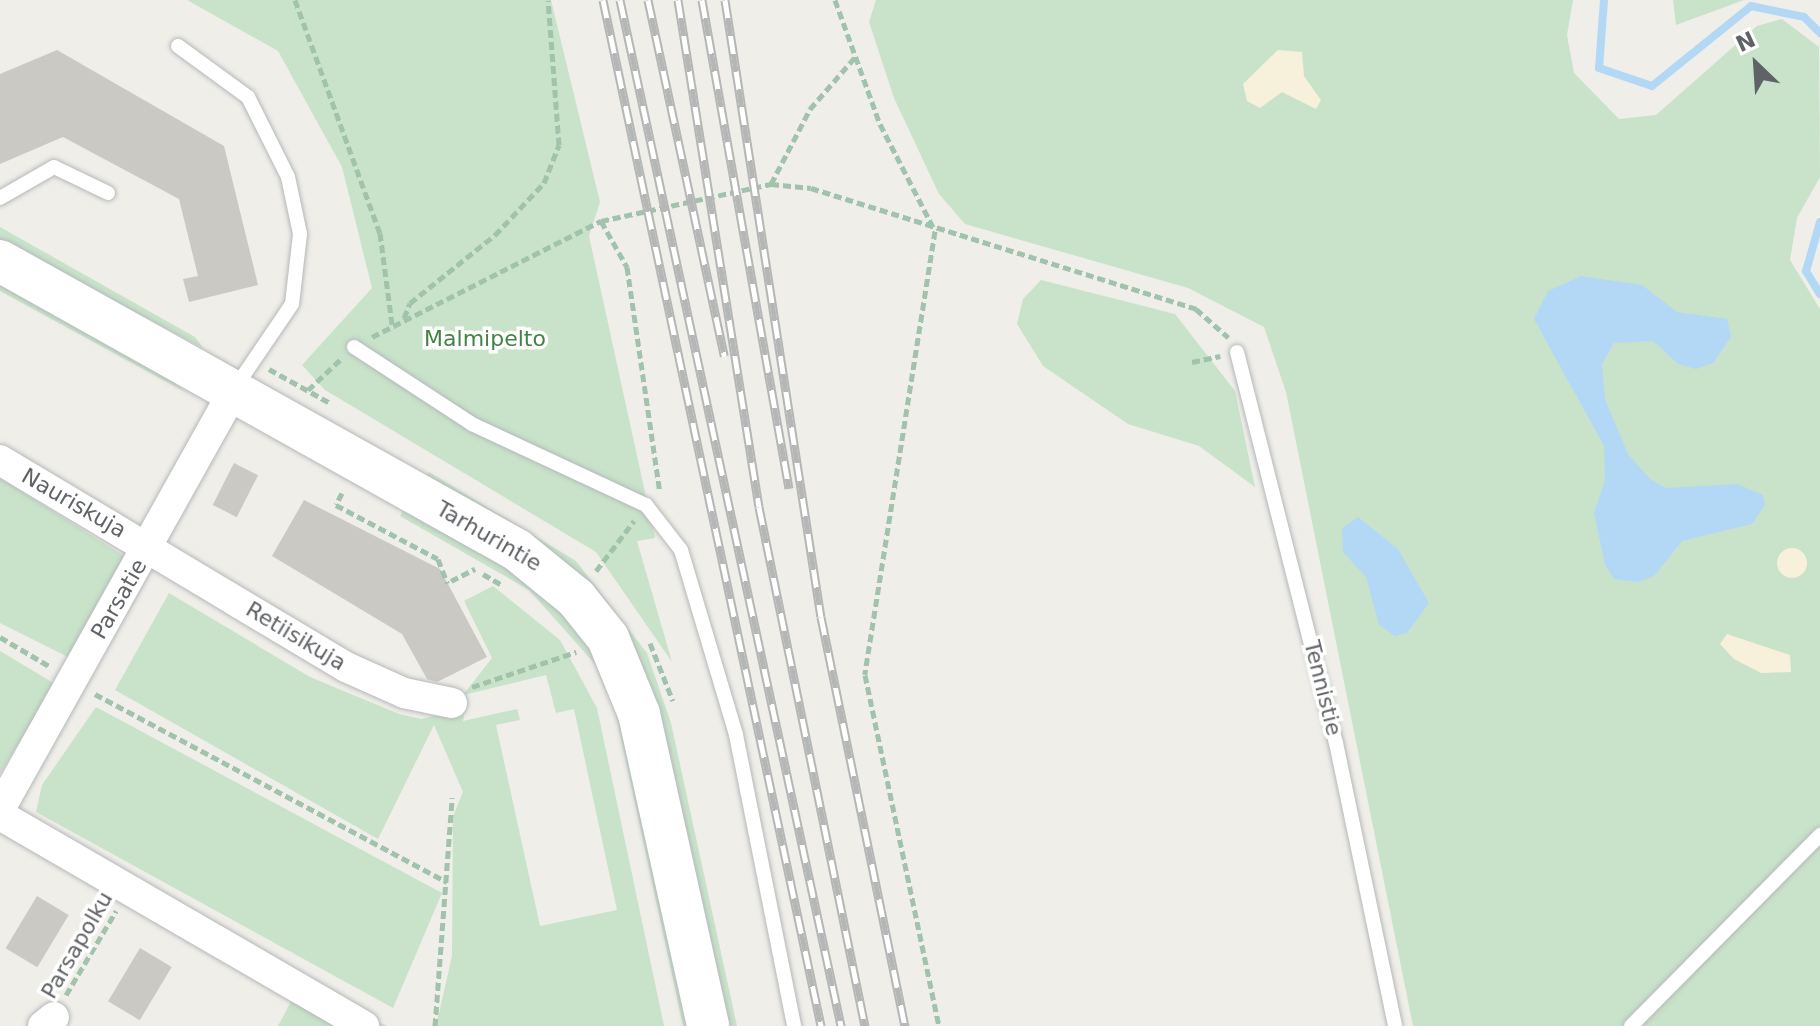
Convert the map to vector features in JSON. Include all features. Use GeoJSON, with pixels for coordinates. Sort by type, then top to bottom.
{"type":"FeatureCollection","features":[{"type":"Feature","properties":{"kind":"street","name":"Tarhurintie"},"geometry":{"type":"LineString","coordinates":[[0,261],[235,388],[535,561],[597,621],[639,714],[708,1026]]}},
{"type":"Feature","properties":{"kind":"street","name":"Parsatie"},"geometry":{"type":"LineString","coordinates":[[0,809],[84,687],[149,547],[235,388]]}},
{"type":"Feature","properties":{"kind":"street","name":"Nauriskuja"},"geometry":{"type":"LineString","coordinates":[[0,460],[149,547]]}},
{"type":"Feature","properties":{"kind":"street","name":"Retiisikuja"},"geometry":{"type":"LineString","coordinates":[[149,547],[346,667],[404,693],[452,703]]}},
{"type":"Feature","properties":{"kind":"street"},"geometry":{"type":"LineString","coordinates":[[0,815],[364,1026]]}},
{"type":"Feature","properties":{"kind":"lane"},"geometry":{"type":"LineString","coordinates":[[178,46],[248,97],[288,177],[300,234],[292,304],[235,388]]}},
{"type":"Feature","properties":{"kind":"lane"},"geometry":{"type":"LineString","coordinates":[[0,198],[54,167],[108,193]]}},
{"type":"Feature","properties":{"kind":"lane"},"geometry":{"type":"LineString","coordinates":[[354,347],[472,424],[646,505],[672,539],[736,735],[794,1026]]}},
{"type":"Feature","properties":{"kind":"lane","name":"Tennistie"},"geometry":{"type":"LineString","coordinates":[[1237,352],[1336,743],[1395,1026]]}},
{"type":"Feature","properties":{"kind":"lane"},"geometry":{"type":"LineString","coordinates":[[1631,1026],[1820,835]]}},
{"type":"Feature","properties":{"kind":"path"},"geometry":{"type":"LineString","coordinates":[[295,0],[380,233],[392,325],[601,221],[771,184],[811,188],[935,231],[1196,309],[1237,352]]}},
{"type":"Feature","properties":{"kind":"path"},"geometry":{"type":"LineString","coordinates":[[403,319],[410,303],[495,235],[544,183],[559,145],[557,45],[548,0]]}},
{"type":"Feature","properties":{"kind":"path"},"geometry":{"type":"LineString","coordinates":[[835,0],[880,124],[935,231],[865,675],[939,1026]]}},
{"type":"Feature","properties":{"kind":"path"},"geometry":{"type":"LineString","coordinates":[[771,184],[810,109],[857,56]]}},
{"type":"Feature","properties":{"kind":"path"},"geometry":{"type":"LineString","coordinates":[[601,221],[627,267],[652,459],[672,539]]}},
{"type":"Feature","properties":{"kind":"path"},"geometry":{"type":"LineString","coordinates":[[308,390],[354,347]]}},
{"type":"Feature","properties":{"kind":"path"},"geometry":{"type":"LineString","coordinates":[[1192,362],[1237,352]]}},
{"type":"Feature","properties":{"kind":"path"},"geometry":{"type":"LineString","coordinates":[[342,493],[336,505],[438,559],[449,582],[475,569]]}},
{"type":"Feature","properties":{"kind":"path"},"geometry":{"type":"LineString","coordinates":[[596,571],[646,505]]}},
{"type":"Feature","properties":{"kind":"path"},"geometry":{"type":"LineString","coordinates":[[417,548],[421,538]]}},
{"type":"Feature","properties":{"kind":"path"},"geometry":{"type":"LineString","coordinates":[[0,637],[84,687],[447,882]]}},
{"type":"Feature","properties":{"kind":"path"},"geometry":{"type":"LineString","coordinates":[[452,703],[455,692],[576,652]]}},
{"type":"Feature","properties":{"kind":"path"},"geometry":{"type":"LineString","coordinates":[[435,1026],[452,798]]}},
{"type":"Feature","properties":{"kind":"path","name":"Parsapolku"},"geometry":{"type":"LineString","coordinates":[[48,1021],[129,889]]}},
{"type":"Feature","properties":{"kind":"green space","name":"Malmipelto"},"geometry":{"type":"Polygon","coordinates":[[[187,0],[551,0],[600,202],[589,236],[655,538],[637,541],[672,662],[596,552],[325,390],[302,365],[372,288],[342,167],[278,51],[187,0]]]}},
{"type":"Feature","properties":{"kind":"green space"},"geometry":{"type":"Polygon","coordinates":[[[876,0],[1573,0],[1567,35],[1574,73],[1619,119],[1656,115],[1757,26],[1782,19],[1819,47],[1820,177],[1797,218],[1790,260],[1820,309],[1820,1026],[1413,1026],[1286,392],[1264,327],[1188,288],[965,224],[939,194],[894,98],[869,22],[876,0]]]}},
{"type":"Feature","properties":{"kind":"green space"},"geometry":{"type":"Polygon","coordinates":[[[1673,0],[1744,0],[1676,25],[1673,0]]]}},
{"type":"Feature","properties":{"kind":"green space"},"geometry":{"type":"Polygon","coordinates":[[[0,227],[195,337],[203,348],[0,240],[0,227]]]}},
{"type":"Feature","properties":{"kind":"green space"},"geometry":{"type":"Polygon","coordinates":[[[0,277],[151,365],[187,393],[0,291],[0,277]]]}},
{"type":"Feature","properties":{"kind":"green space"},"geometry":{"type":"Polygon","coordinates":[[[1041,280],[1175,314],[1235,391],[1255,487],[1199,446],[1128,424],[1043,366],[1017,324],[1023,299],[1041,280]]]}},
{"type":"Feature","properties":{"kind":"green space"},"geometry":{"type":"Polygon","coordinates":[[[429,472],[576,561],[647,653],[671,723],[737,1026],[726,1026],[653,698],[425,479],[429,472]]]}},
{"type":"Feature","properties":{"kind":"green space"},"geometry":{"type":"Polygon","coordinates":[[[0,478],[126,557],[68,657],[0,623],[0,478]]]}},
{"type":"Feature","properties":{"kind":"green space"},"geometry":{"type":"Polygon","coordinates":[[[406,507],[537,581],[606,662],[695,1026],[683,1026],[615,710],[595,664],[529,590],[400,516],[406,507]]]}},
{"type":"Feature","properties":{"kind":"green space"},"geometry":{"type":"Polygon","coordinates":[[[493,586],[560,640],[597,708],[664,1026],[436,1026],[452,956],[453,816],[463,792],[434,725],[378,839],[115,690],[169,593],[310,677],[399,714],[421,719],[465,709],[463,721],[517,709],[520,720],[496,725],[540,926],[617,910],[574,709],[556,713],[546,675],[463,695],[492,658],[464,601],[493,586]]]}},
{"type":"Feature","properties":{"kind":"green space"},"geometry":{"type":"Polygon","coordinates":[[[0,651],[55,684],[0,773],[0,651]]]}},
{"type":"Feature","properties":{"kind":"green space"},"geometry":{"type":"Polygon","coordinates":[[[96,707],[442,893],[393,1008],[36,812],[42,785],[96,707]]]}},
{"type":"Feature","properties":{"kind":"green space"},"geometry":{"type":"Polygon","coordinates":[[[293,998],[383,1024],[388,1026],[278,1026],[293,998]]]}},
{"type":"Feature","properties":{"kind":"sand"},"geometry":{"type":"Polygon","coordinates":[[[1278,50],[1302,52],[1304,76],[1321,100],[1316,109],[1282,92],[1260,108],[1247,101],[1243,84],[1278,50]]]}},
{"type":"Feature","properties":{"kind":"sand"},"geometry":{"type":"Polygon","coordinates":[[[1792,548],[1803,552],[1807,563],[1803,574],[1792,578],[1781,574],[1777,563],[1781,552],[1792,548]]]}},
{"type":"Feature","properties":{"kind":"sand"},"geometry":{"type":"Polygon","coordinates":[[[1727,634],[1790,655],[1791,672],[1761,673],[1734,659],[1720,644],[1727,634]]]}},
{"type":"Feature","properties":{"kind":"water"},"geometry":{"type":"Polygon","coordinates":[[[1581,276],[1642,285],[1677,312],[1727,319],[1731,337],[1713,363],[1696,369],[1678,364],[1653,341],[1614,343],[1602,364],[1605,399],[1628,454],[1650,479],[1666,488],[1737,484],[1763,495],[1765,505],[1752,524],[1682,541],[1654,576],[1638,582],[1614,579],[1605,565],[1594,513],[1605,480],[1604,446],[1534,319],[1548,291],[1581,276]]]}},
{"type":"Feature","properties":{"kind":"water"},"geometry":{"type":"Polygon","coordinates":[[[1358,517],[1398,549],[1429,603],[1407,633],[1395,636],[1379,625],[1366,577],[1343,552],[1342,528],[1358,517]]]}},
{"type":"Feature","properties":{"kind":"building"},"geometry":{"type":"Polygon","coordinates":[[[57,50],[224,146],[258,285],[189,302],[183,279],[198,276],[179,199],[63,137],[0,164],[0,74],[57,50]]]}},
{"type":"Feature","properties":{"kind":"building"},"geometry":{"type":"Polygon","coordinates":[[[234,463],[258,475],[237,517],[213,505],[234,463]]]}},
{"type":"Feature","properties":{"kind":"building"},"geometry":{"type":"Polygon","coordinates":[[[304,500],[440,569],[487,657],[437,682],[427,679],[402,634],[272,556],[304,500]]]}},
{"type":"Feature","properties":{"kind":"building"},"geometry":{"type":"Polygon","coordinates":[[[37,896],[69,915],[37,967],[6,948],[37,896]]]}},
{"type":"Feature","properties":{"kind":"building"},"geometry":{"type":"Polygon","coordinates":[[[140,948],[172,967],[140,1020],[108,1001],[140,948]]]}},
{"type":"Feature","properties":{"kind":"waterway"},"geometry":{"type":"LineString","coordinates":[[1604,0],[1599,68],[1652,86],[1751,6],[1804,17],[1820,33]]}},
{"type":"Feature","properties":{"kind":"waterway"},"geometry":{"type":"LineString","coordinates":[[1820,222],[1806,271],[1820,294]]}},
{"type":"Feature","properties":{"kind":"railway"},"geometry":{"type":"LineString","coordinates":[[603,0],[821,1026]]}},
{"type":"Feature","properties":{"kind":"railway"},"geometry":{"type":"LineString","coordinates":[[620,0],[841,1026]]}},
{"type":"Feature","properties":{"kind":"railway"},"geometry":{"type":"LineString","coordinates":[[648,0],[724,356]]}},
{"type":"Feature","properties":{"kind":"railway"},"geometry":{"type":"LineString","coordinates":[[678,0],[759,507],[865,1026]]}},
{"type":"Feature","properties":{"kind":"railway"},"geometry":{"type":"LineString","coordinates":[[702,0],[789,488]]}},
{"type":"Feature","properties":{"kind":"railway"},"geometry":{"type":"LineString","coordinates":[[725,0],[821,617],[905,1026]]}}]}
